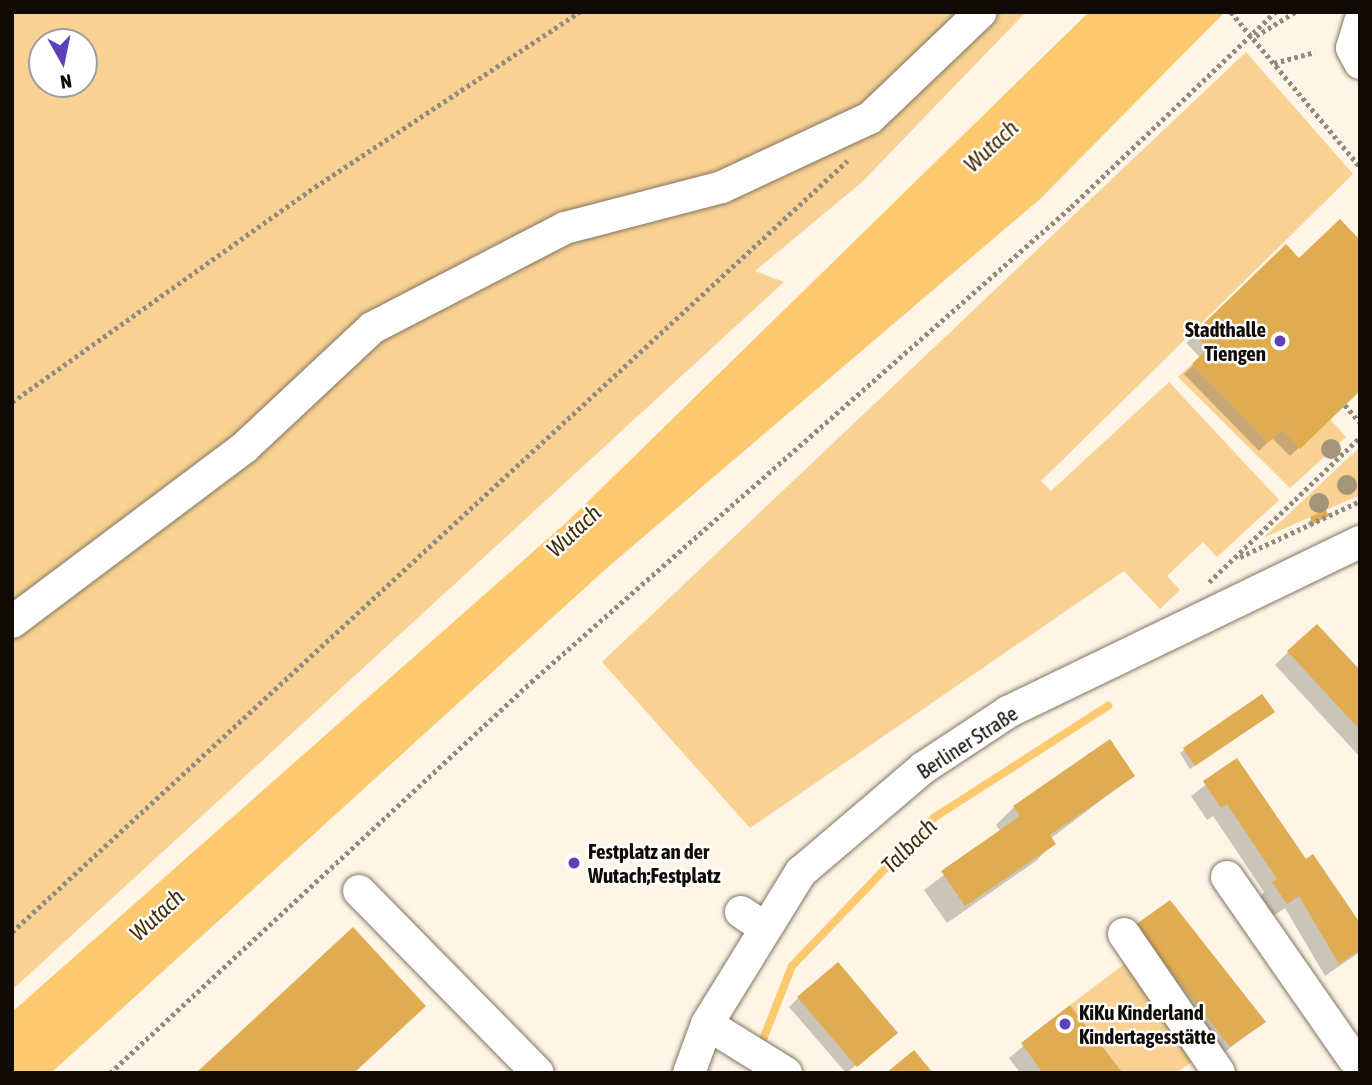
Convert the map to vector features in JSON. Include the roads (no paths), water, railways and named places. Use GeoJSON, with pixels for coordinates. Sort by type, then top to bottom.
{"type":"FeatureCollection","features":[{"type":"Feature","properties":{"kind":"street"},"geometry":{"type":"LineString","coordinates":[[12,622],[245,447],[372,328],[565,228],[722,187],[870,118],[981,12]]}},
{"type":"Feature","properties":{"kind":"street"},"geometry":{"type":"LineString","coordinates":[[1360,22],[1352,48],[1360,63]]}},
{"type":"Feature","properties":{"kind":"street","name":"Berliner Straße"},"geometry":{"type":"LineString","coordinates":[[689,1073],[707,1024],[753,920],[801,872],[923,768],[1008,712],[1360,542]]}},
{"type":"Feature","properties":{"kind":"street"},"geometry":{"type":"LineString","coordinates":[[1227,877],[1348,1061]]}},
{"type":"Feature","properties":{"kind":"street"},"geometry":{"type":"LineString","coordinates":[[359,891],[538,1073]]}},
{"type":"Feature","properties":{"kind":"street"},"geometry":{"type":"LineString","coordinates":[[1124,933],[1219,1073]]}},
{"type":"Feature","properties":{"kind":"street"},"geometry":{"type":"LineString","coordinates":[[707,1024],[786,1073]]}},
{"type":"Feature","properties":{"kind":"water","name":"Wutach"},"geometry":{"type":"Polygon","coordinates":[[[1089,12],[1225,12],[1040,199],[608,567],[51,1073],[12,1073],[12,1012],[569,520],[1089,12]]]}},
{"type":"Feature","properties":{"kind":"waterway","name":"Talbach"},"geometry":{"type":"LineString","coordinates":[[764,1037],[792,966],[935,817],[1108,706]]}},
{"type":"Feature","properties":{"kind":"place","name":"Stadthalle Tiengen"},"geometry":{"type":"Point","coordinates":[1280,341]}},
{"type":"Feature","properties":{"kind":"place","name":"Festplatz an der Wutach;Festplatz"},"geometry":{"type":"Point","coordinates":[574,863]}},
{"type":"Feature","properties":{"kind":"place","name":"KiKu Kinderland Kindertagesstätte"},"geometry":{"type":"Point","coordinates":[1065,1024]}}]}
